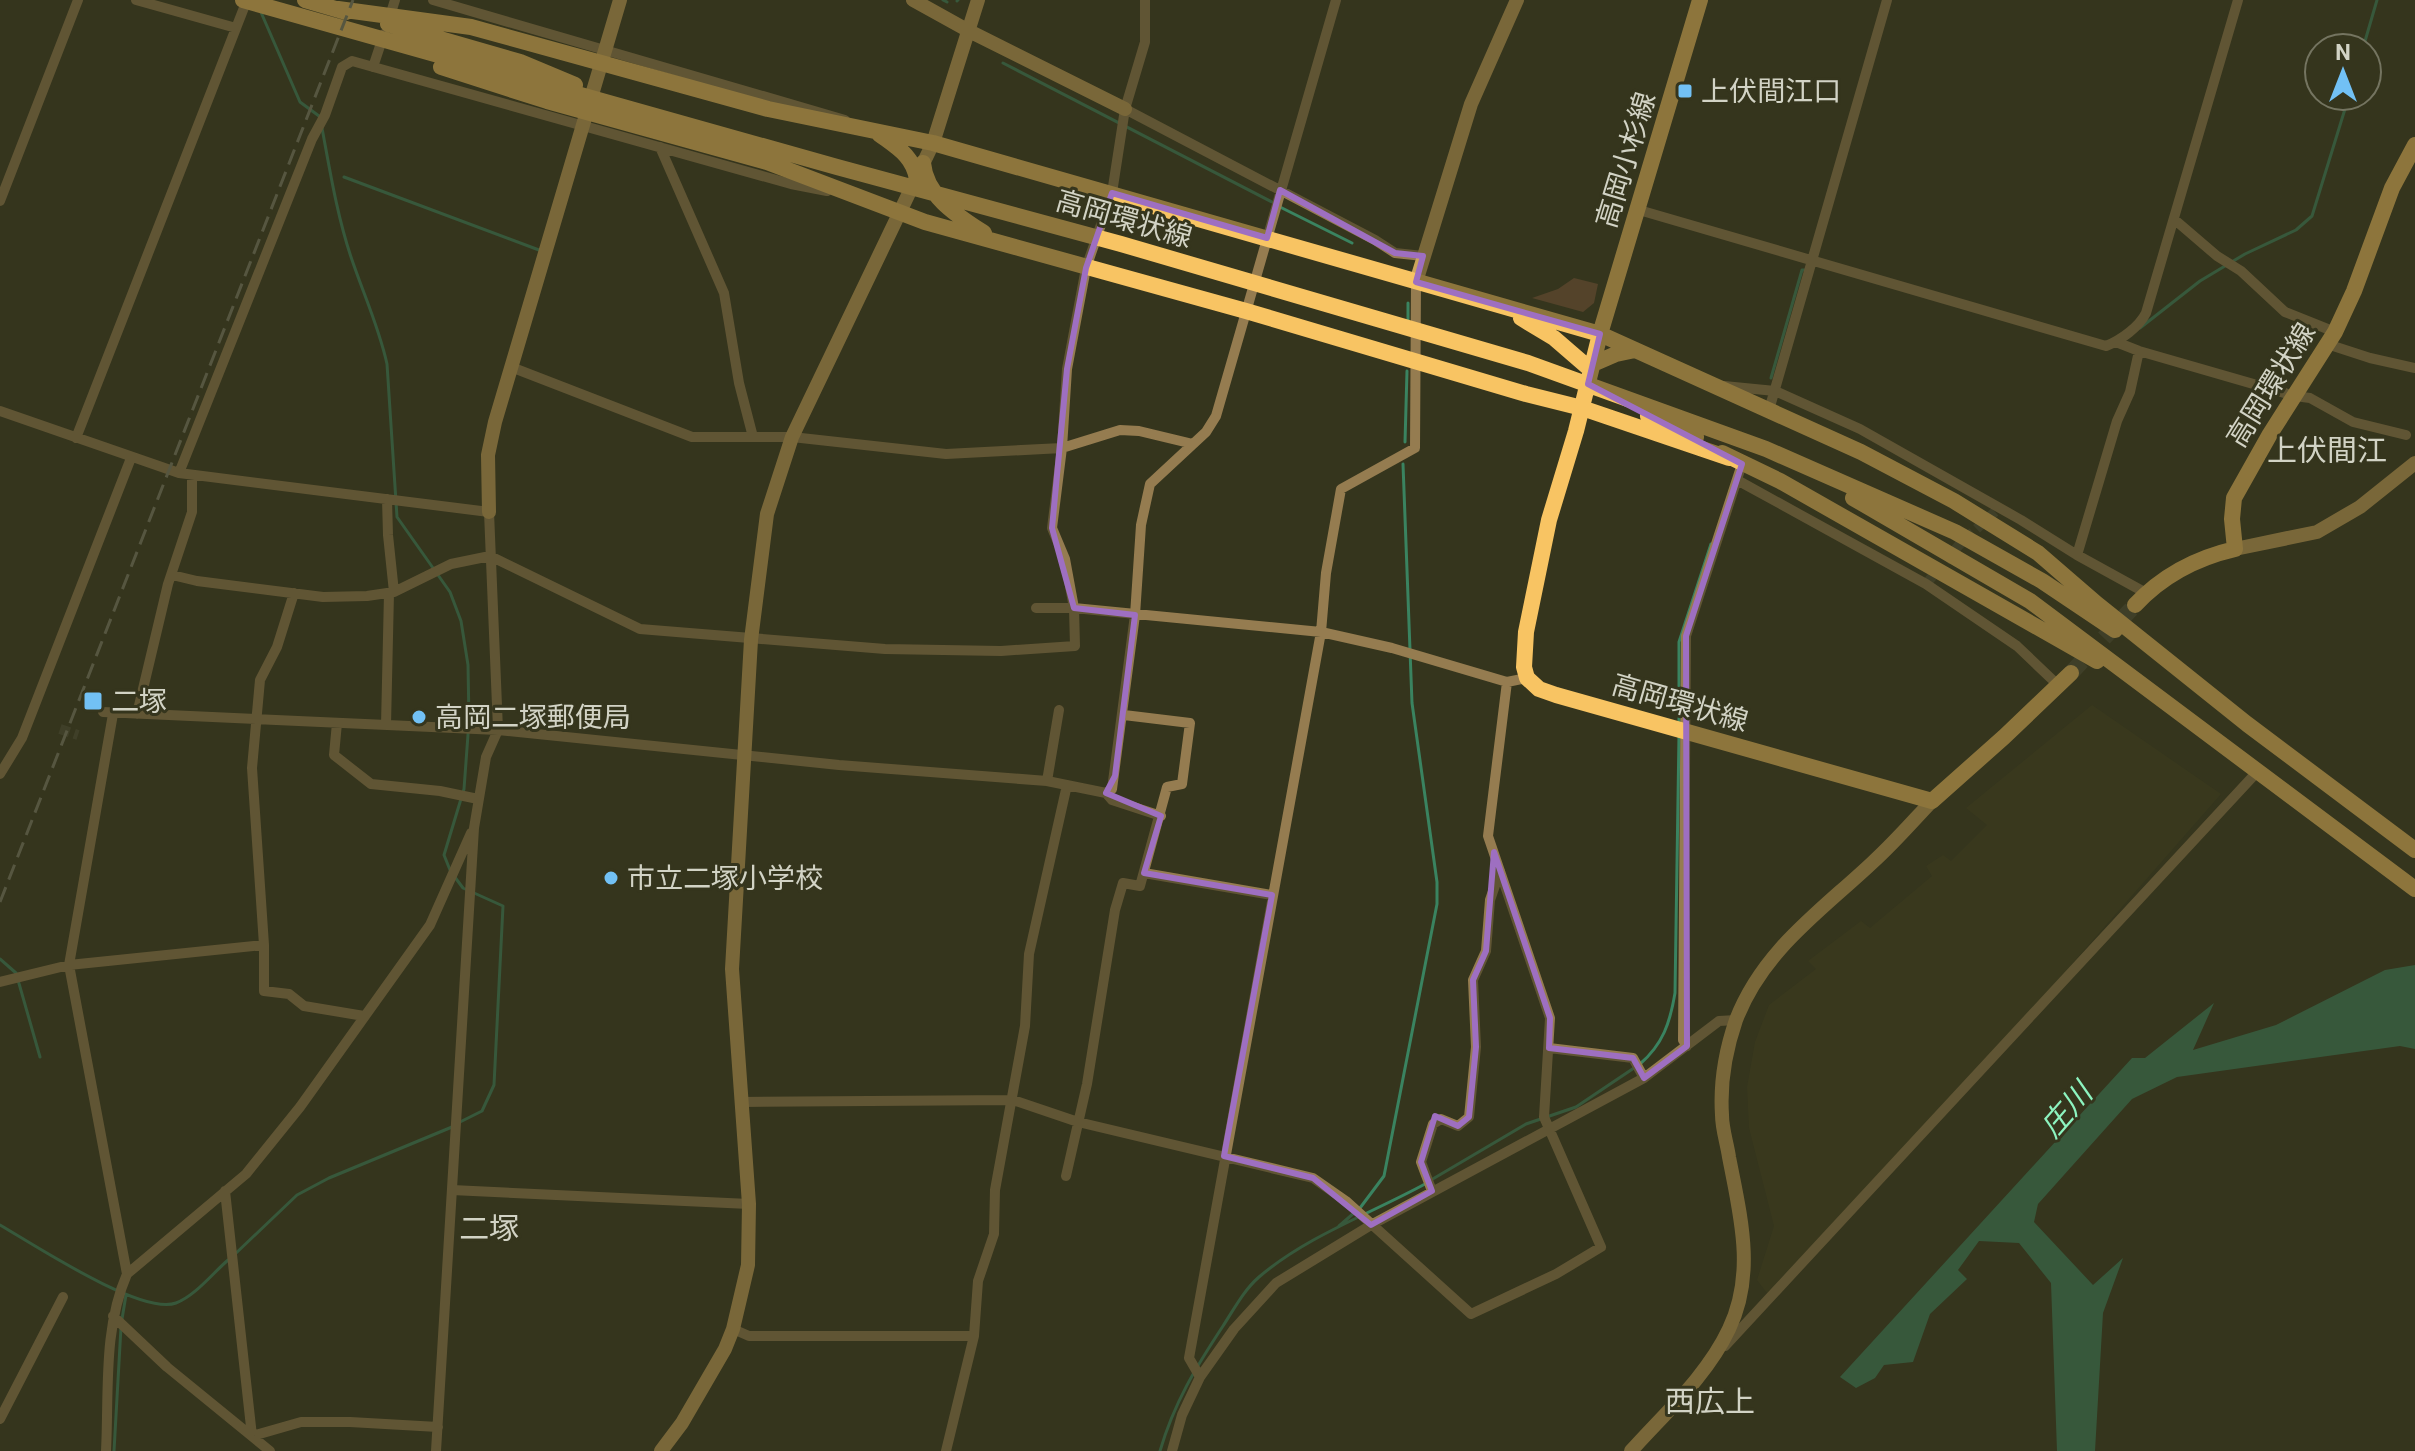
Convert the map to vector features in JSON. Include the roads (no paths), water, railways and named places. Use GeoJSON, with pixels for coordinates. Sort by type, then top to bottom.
{"type":"FeatureCollection","features":[{"type":"Feature","properties":{"kind":"main road","name":"高岡環状線"},"geometry":{"type":"LineString","coordinates":[[245,0],[641,120],[1121,244],[1513,358],[1766,449],[1955,532],[2042,581],[2247,724]]}},
{"type":"Feature","properties":{"kind":"main road","name":"高岡環状線"},"geometry":{"type":"LineString","coordinates":[[305,0],[520,62],[641,120]]}},
{"type":"Feature","properties":{"kind":"main road","name":"高岡小杉線"},"geometry":{"type":"LineString","coordinates":[[1600,334],[1700,0]]}},
{"type":"Feature","properties":{"kind":"main road"},"geometry":{"type":"LineString","coordinates":[[338,9],[471,27],[768,109],[933,143],[1600,334],[1861,452],[1954,501],[2038,553],[2247,724],[2415,850]]}},
{"type":"Feature","properties":{"kind":"main road"},"geometry":{"type":"LineString","coordinates":[[641,120],[767,162],[925,222],[1582,408],[1780,481],[2174,707],[2271,784],[2415,889]]}},
{"type":"Feature","properties":{"kind":"main road"},"geometry":{"type":"LineString","coordinates":[[868,130],[904,152],[938,197],[965,221],[999,243]]}},
{"type":"Feature","properties":{"kind":"main road","name":"高岡環状線"},"geometry":{"type":"LineString","coordinates":[[2235,549],[2232,519],[2234,498],[2331,338],[2354,291],[2392,188],[2413,153]]}},
{"type":"Feature","properties":{"kind":"main road"},"geometry":{"type":"LineString","coordinates":[[1506,309],[1554,338],[1590,373],[1641,413],[1704,440],[1736,467]]}},
{"type":"Feature","properties":{"kind":"main road"},"geometry":{"type":"LineString","coordinates":[[1527,678],[1524,655],[1531,604],[1549,520],[1600,334]]}},
{"type":"Feature","properties":{"kind":"main road"},"geometry":{"type":"LineString","coordinates":[[1526,394],[1590,373],[1616,354],[1635,350]]}},
{"type":"Feature","properties":{"kind":"main road","name":"高岡環状線"},"geometry":{"type":"LineString","coordinates":[[1766,449],[2030,601],[2174,707]]}},
{"type":"Feature","properties":{"kind":"main road"},"geometry":{"type":"LineString","coordinates":[[2140,599],[2173,573],[2206,556],[2235,549]]}},
{"type":"Feature","properties":{"kind":"main road"},"geometry":{"type":"LineString","coordinates":[[1932,801],[2071,673]]}},
{"type":"Feature","properties":{"kind":"main road","name":"高岡環状線"},"geometry":{"type":"LineString","coordinates":[[1527,678],[1539,689],[1556,695],[1932,801]]}},
{"type":"Feature","properties":{"kind":"street"},"geometry":{"type":"LineString","coordinates":[[0,201],[78,0]]}},
{"type":"Feature","properties":{"kind":"street"},"geometry":{"type":"LineString","coordinates":[[136,0],[236,28]]}},
{"type":"Feature","properties":{"kind":"street"},"geometry":{"type":"LineString","coordinates":[[76,438],[245,0]]}},
{"type":"Feature","properties":{"kind":"street"},"geometry":{"type":"LineString","coordinates":[[373,67],[395,0]]}},
{"type":"Feature","properties":{"kind":"street"},"geometry":{"type":"LineString","coordinates":[[433,0],[838,116],[868,130]]}},
{"type":"Feature","properties":{"kind":"street"},"geometry":{"type":"LineString","coordinates":[[436,1451],[474,828],[486,757],[498,730],[488,455],[511,367],[620,0]]}},
{"type":"Feature","properties":{"kind":"street"},"geometry":{"type":"LineString","coordinates":[[913,0],[1395,253],[1423,256]]}},
{"type":"Feature","properties":{"kind":"street"},"geometry":{"type":"LineString","coordinates":[[661,1451],[709,1379],[733,1329],[748,1265],[749,1204],[732,969],[751,640],[767,514],[792,437],[933,143],[978,0]]}},
{"type":"Feature","properties":{"kind":"street"},"geometry":{"type":"LineString","coordinates":[[172,575],[323,597],[367,596],[392,592],[451,564],[490,556],[640,629],[899,650],[1001,651],[1075,646],[1074,608],[1065,559],[1052,528],[1062,448],[1067,369],[1086,268],[1112,193],[1125,109],[1145,42],[1145,0]]}},
{"type":"Feature","properties":{"kind":"street"},"geometry":{"type":"LineString","coordinates":[[1106,793],[1112,789],[1124,715],[1141,525],[1150,484],[1206,432],[1216,416],[1336,0]]}},
{"type":"Feature","properties":{"kind":"street"},"geometry":{"type":"LineString","coordinates":[[1200,1377],[1189,1358],[1321,632],[1326,573],[1341,489],[1415,448],[1416,282],[1471,104],[1517,0]]}},
{"type":"Feature","properties":{"kind":"street"},"geometry":{"type":"LineString","coordinates":[[1769,410],[1887,0]]}},
{"type":"Feature","properties":{"kind":"street"},"geometry":{"type":"LineString","coordinates":[[1639,210],[2106,346],[2116,342],[2143,320],[2146,313],[2238,0]]}},
{"type":"Feature","properties":{"kind":"street"},"geometry":{"type":"LineString","coordinates":[[476,95],[496,18]]}},
{"type":"Feature","properties":{"kind":"street"},"geometry":{"type":"LineString","coordinates":[[179,473],[342,67],[352,61],[791,184],[852,196]]}},
{"type":"Feature","properties":{"kind":"street"},"geometry":{"type":"LineString","coordinates":[[660,147],[724,293],[739,383],[753,437]]}},
{"type":"Feature","properties":{"kind":"street"},"geometry":{"type":"LineString","coordinates":[[2175,220],[2217,256],[2241,271],[2285,312],[2370,358],[2415,368]]}},
{"type":"Feature","properties":{"kind":"street"},"geometry":{"type":"LineString","coordinates":[[2116,342],[2310,398],[2353,422],[2406,435]]}},
{"type":"Feature","properties":{"kind":"street"},"geometry":{"type":"LineString","coordinates":[[2077,555],[2117,421],[2130,392],[2139,351]]}},
{"type":"Feature","properties":{"kind":"street"},"geometry":{"type":"LineString","coordinates":[[511,367],[692,437],[792,437],[946,454],[1062,448],[1120,430],[1139,431],[1193,444]]}},
{"type":"Feature","properties":{"kind":"street"},"geometry":{"type":"LineString","coordinates":[[1711,384],[1775,391],[1860,429],[2021,520],[2140,599]]}},
{"type":"Feature","properties":{"kind":"street"},"geometry":{"type":"LineString","coordinates":[[0,411],[179,473],[489,512]]}},
{"type":"Feature","properties":{"kind":"street"},"geometry":{"type":"LineString","coordinates":[[0,774],[22,738],[131,458]]}},
{"type":"Feature","properties":{"kind":"street"},"geometry":{"type":"LineString","coordinates":[[2235,549],[2317,532],[2360,507],[2415,463]]}},
{"type":"Feature","properties":{"kind":"street"},"geometry":{"type":"LineString","coordinates":[[1687,1046],[1683,1040],[1686,636],[1736,467],[1926,584],[2017,646],[2059,686]]}},
{"type":"Feature","properties":{"kind":"street"},"geometry":{"type":"LineString","coordinates":[[137,714],[172,575],[192,512],[192,475]]}},
{"type":"Feature","properties":{"kind":"street"},"geometry":{"type":"LineString","coordinates":[[386,725],[392,592],[387,499]]}},
{"type":"Feature","properties":{"kind":"street"},"geometry":{"type":"LineString","coordinates":[[294,593],[277,647],[260,680],[252,768],[264,945],[264,991],[289,994],[304,1006],[364,1016]]}},
{"type":"Feature","properties":{"kind":"street"},"geometry":{"type":"LineString","coordinates":[[1036,608],[1074,608],[1321,632],[1392,648],[1507,682],[1527,678]]}},
{"type":"Feature","properties":{"kind":"street"},"geometry":{"type":"LineString","coordinates":[[741,1102],[1013,1100],[1078,1122],[1313,1178],[1346,1201],[1471,1314],[1556,1274],[1601,1247],[1544,1117],[1550,1018],[1488,836],[1507,682]]}},
{"type":"Feature","properties":{"kind":"street"},"geometry":{"type":"LineString","coordinates":[[1047,781],[1059,710]]}},
{"type":"Feature","properties":{"kind":"street"},"geometry":{"type":"LineString","coordinates":[[106,1451],[110,1333],[127,1274],[69,965],[108,713],[498,730],[1047,781],[1106,793],[1112,800],[1161,816]]}},
{"type":"Feature","properties":{"kind":"street"},"geometry":{"type":"LineString","coordinates":[[1066,1176],[1119,896],[1123,883],[1140,886],[1167,787],[1182,784],[1190,723],[1124,715]]}},
{"type":"Feature","properties":{"kind":"street"},"geometry":{"type":"LineString","coordinates":[[337,723],[334,755],[371,784],[440,791],[478,799]]}},
{"type":"Feature","properties":{"kind":"street"},"geometry":{"type":"LineString","coordinates":[[1631,1451],[1714,1357],[2257,772]]}},
{"type":"Feature","properties":{"kind":"street"},"geometry":{"type":"LineString","coordinates":[[946,1451],[974,1336],[978,1281],[994,1234],[995,1190],[1025,1026],[1029,954],[1067,785]]}},
{"type":"Feature","properties":{"kind":"street"},"geometry":{"type":"LineString","coordinates":[[1714,1357],[1730,1326],[1744,1274],[1743,1224],[1722,1116],[1723,1079],[1736,1020],[1767,963],[1787,938],[1874,861],[1932,801]]}},
{"type":"Feature","properties":{"kind":"street"},"geometry":{"type":"LineString","coordinates":[[127,1274],[259,1160],[430,925],[474,828]]}},
{"type":"Feature","properties":{"kind":"street"},"geometry":{"type":"LineString","coordinates":[[1432,1191],[1421,1162],[1433,1124],[1441,1119],[1458,1126],[1469,1117],[1476,1047],[1473,980],[1486,951],[1490,900],[1500,871]]}},
{"type":"Feature","properties":{"kind":"street"},"geometry":{"type":"LineString","coordinates":[[1144,873],[1272,895]]}},
{"type":"Feature","properties":{"kind":"street"},"geometry":{"type":"LineString","coordinates":[[0,982],[69,965],[264,945]]}},
{"type":"Feature","properties":{"kind":"street"},"geometry":{"type":"LineString","coordinates":[[1172,1451],[1182,1415],[1200,1377],[1234,1329],[1276,1283],[1432,1191],[1644,1078],[1719,1021],[1736,1020]]}},
{"type":"Feature","properties":{"kind":"street"},"geometry":{"type":"LineString","coordinates":[[1549,1048],[1633,1058],[1644,1078]]}},
{"type":"Feature","properties":{"kind":"street"},"geometry":{"type":"LineString","coordinates":[[452,1190],[749,1204]]}},
{"type":"Feature","properties":{"kind":"street"},"geometry":{"type":"LineString","coordinates":[[225,1191],[252,1436]]}},
{"type":"Feature","properties":{"kind":"street"},"geometry":{"type":"LineString","coordinates":[[0,1419],[63,1297]]}},
{"type":"Feature","properties":{"kind":"street"},"geometry":{"type":"LineString","coordinates":[[113,1316],[167,1367],[270,1451]]}},
{"type":"Feature","properties":{"kind":"street"},"geometry":{"type":"LineString","coordinates":[[733,1329],[749,1336],[974,1336]]}},
{"type":"Feature","properties":{"kind":"street"},"geometry":{"type":"LineString","coordinates":[[252,1436],[301,1422],[438,1427]]}},
{"type":"Feature","properties":{"kind":"waterway"},"geometry":{"type":"LineString","coordinates":[[943,0],[947,2]]}},
{"type":"Feature","properties":{"kind":"waterway"},"geometry":{"type":"LineString","coordinates":[[2368,32],[2377,0]]}},
{"type":"Feature","properties":{"kind":"waterway"},"geometry":{"type":"LineString","coordinates":[[260,10],[300,102],[319,116]]}},
{"type":"Feature","properties":{"kind":"waterway"},"geometry":{"type":"LineString","coordinates":[[1003,63],[1274,203]]}},
{"type":"Feature","properties":{"kind":"waterway"},"geometry":{"type":"LineString","coordinates":[[2140,328],[2200,281],[2245,254],[2296,230],[2312,216],[2344,112]]}},
{"type":"Feature","properties":{"kind":"waterway"},"geometry":{"type":"LineString","coordinates":[[322,128],[346,241],[387,364],[397,517],[450,592],[461,621],[468,665],[469,721],[464,789],[444,855],[450,870]]}},
{"type":"Feature","properties":{"kind":"waterway"},"geometry":{"type":"LineString","coordinates":[[344,177],[539,250]]}},
{"type":"Feature","properties":{"kind":"waterway"},"geometry":{"type":"LineString","coordinates":[[1280,207],[1352,243]]}},
{"type":"Feature","properties":{"kind":"waterway"},"geometry":{"type":"LineString","coordinates":[[1771,378],[1802,270],[1805,270]]}},
{"type":"Feature","properties":{"kind":"waterway"},"geometry":{"type":"LineString","coordinates":[[1408,303],[1408,322]]}},
{"type":"Feature","properties":{"kind":"waterway"},"geometry":{"type":"LineString","coordinates":[[1405,442],[1407,371]]}},
{"type":"Feature","properties":{"kind":"waterway"},"geometry":{"type":"LineString","coordinates":[[1360,1208],[1384,1176],[1437,904],[1437,882],[1412,703],[1403,464]]}},
{"type":"Feature","properties":{"kind":"waterway"},"geometry":{"type":"LineString","coordinates":[[1679,723],[1679,642],[1711,544]]}},
{"type":"Feature","properties":{"kind":"waterway"},"geometry":{"type":"LineString","coordinates":[[1640,1064],[1664,1032],[1675,993],[1679,735]]}},
{"type":"Feature","properties":{"kind":"waterway"},"geometry":{"type":"LineString","coordinates":[[454,876],[463,888],[503,906],[494,1085],[482,1111],[458,1123]]}},
{"type":"Feature","properties":{"kind":"waterway"},"geometry":{"type":"LineString","coordinates":[[0,959],[16,973],[40,1057]]}},
{"type":"Feature","properties":{"kind":"waterway"},"geometry":{"type":"LineString","coordinates":[[1431,1180],[1526,1124],[1576,1107],[1634,1068]]}},
{"type":"Feature","properties":{"kind":"waterway"},"geometry":{"type":"LineString","coordinates":[[234,1255],[297,1195],[329,1178],[452,1127]]}},
{"type":"Feature","properties":{"kind":"waterway"},"geometry":{"type":"LineString","coordinates":[[1160,1451],[1172,1417],[1195,1371],[1254,1282],[1297,1249],[1425,1184]]}},
{"type":"Feature","properties":{"kind":"waterway"},"geometry":{"type":"LineString","coordinates":[[1339,1226],[1354,1213]]}},
{"type":"Feature","properties":{"kind":"waterway"},"geometry":{"type":"LineString","coordinates":[[0,1225],[114,1289],[160,1304],[176,1303],[190,1295],[228,1260]]}},
{"type":"Feature","properties":{"kind":"waterway"},"geometry":{"type":"LineString","coordinates":[[122,1319],[126,1295]]}},
{"type":"Feature","properties":{"kind":"waterway"},"geometry":{"type":"LineString","coordinates":[[114,1451],[121,1327]]}},
{"type":"Feature","properties":{"kind":"tunnel"},"geometry":{"type":"LineString","coordinates":[[1926,584],[1959,545],[1999,508]]}},
{"type":"Feature","properties":{"kind":"tunnel"},"geometry":{"type":"LineString","coordinates":[[2071,673],[2135,605]]}},
{"type":"Feature","properties":{"kind":"tunnel"},"geometry":{"type":"LineString","coordinates":[[60,729],[78,735]]}},
{"type":"Feature","properties":{"kind":"railway"},"geometry":{"type":"LineString","coordinates":[[0,902],[353,0]]}},
{"type":"Feature","properties":{"kind":"place","name":"上伏間江口"},"geometry":{"type":"Point","coordinates":[1685,91]}},
{"type":"Feature","properties":{"kind":"place","name":"二塚"},"geometry":{"type":"Point","coordinates":[93,701]}},
{"type":"Feature","properties":{"kind":"place","name":"高岡二塚郵便局"},"geometry":{"type":"Point","coordinates":[419,717]}},
{"type":"Feature","properties":{"kind":"place","name":"市立二塚小学校"},"geometry":{"type":"Point","coordinates":[611,878]}},
{"type":"Feature","properties":{"kind":"district","name":"上伏間江"},"geometry":{"type":"Point","coordinates":[2327,450]}},
{"type":"Feature","properties":{"kind":"district","name":"二塚"},"geometry":{"type":"Point","coordinates":[489,1228]}},
{"type":"Feature","properties":{"kind":"district","name":"西広上"},"geometry":{"type":"Point","coordinates":[1710,1401]}},
{"type":"Feature","properties":{"kind":"water label","name":"庄川"},"geometry":{"type":"Point","coordinates":[2066,1110]}}]}
